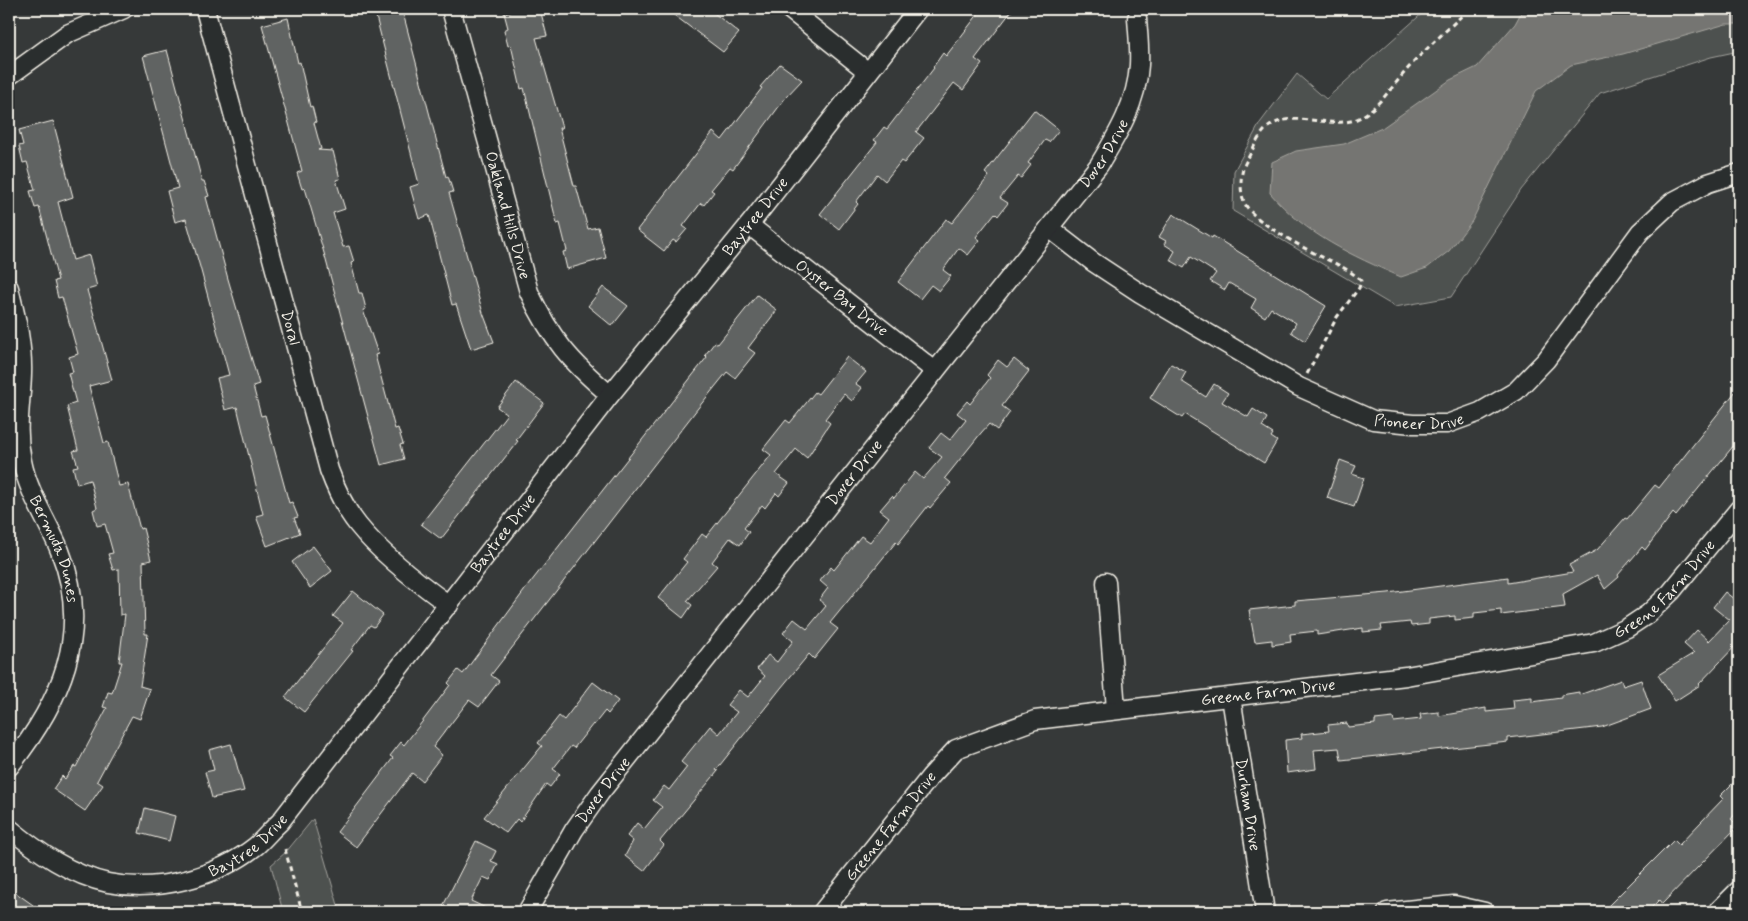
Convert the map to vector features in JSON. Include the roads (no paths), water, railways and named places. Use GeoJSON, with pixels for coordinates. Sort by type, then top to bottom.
{"type":"FeatureCollection","features":[{"type":"Feature","properties":{"kind":"street"},"geometry":{"type":"LineString","coordinates":[[9,76],[67,34],[124,9]]}},
{"type":"Feature","properties":{"kind":"street","name":"Doral"},"geometry":{"type":"LineString","coordinates":[[205,9],[329,470],[336,489],[357,525],[378,546],[449,605]]}},
{"type":"Feature","properties":{"kind":"street","name":"Oakland Hills Drive"},"geometry":{"type":"LineString","coordinates":[[451,9],[529,292],[544,326],[563,351],[610,394]]}},
{"type":"Feature","properties":{"kind":"street"},"geometry":{"type":"LineString","coordinates":[[789,9],[868,72]]}},
{"type":"Feature","properties":{"kind":"street","name":"Baytree Drive"},"geometry":{"type":"LineString","coordinates":[[9,828],[51,859],[78,873],[108,883],[142,885],[183,881],[208,873],[236,859],[256,846],[280,822],[610,394],[748,225],[918,9]]}},
{"type":"Feature","properties":{"kind":"street","name":"Dover Drive"},"geometry":{"type":"LineString","coordinates":[[527,912],[574,830],[600,793],[1099,165],[1122,127],[1134,96],[1140,64],[1137,18]]}},
{"type":"Feature","properties":{"kind":"street","name":"Pioneer Drive"},"geometry":{"type":"LineString","coordinates":[[1049,228],[1093,262],[1140,294],[1299,387],[1373,420],[1413,424],[1447,424],[1480,412],[1516,391],[1546,360],[1640,232],[1672,202],[1708,183],[1739,173]]}},
{"type":"Feature","properties":{"kind":"street","name":"Oyster Bay Drive"},"geometry":{"type":"LineString","coordinates":[[748,225],[935,371]]}},
{"type":"Feature","properties":{"kind":"street","name":"Bermuda Dunes"},"geometry":{"type":"LineString","coordinates":[[9,288],[20,331],[22,374],[13,415],[21,460],[26,479],[60,551],[73,588],[73,631],[60,684],[49,710],[35,734],[9,767]]}},
{"type":"Feature","properties":{"kind":"street","name":"Greene Farm Drive"},"geometry":{"type":"LineString","coordinates":[[822,912],[930,777],[956,750],[1035,720],[1406,676],[1594,643],[1627,628],[1648,614],[1671,592],[1739,509]]}},
{"type":"Feature","properties":{"kind":"street"},"geometry":{"type":"LineString","coordinates":[[1106,582],[1116,709]]}},
{"type":"Feature","properties":{"kind":"street","name":"Durham Drive"},"geometry":{"type":"LineString","coordinates":[[1231,697],[1265,912]]}},
{"type":"Feature","properties":{"kind":"street"},"geometry":{"type":"LineString","coordinates":[[1718,912],[1739,890]]}},
{"type":"Feature","properties":{"kind":"street"},"geometry":{"type":"LineString","coordinates":[[1387,912],[1454,905],[1485,912]]}}]}
